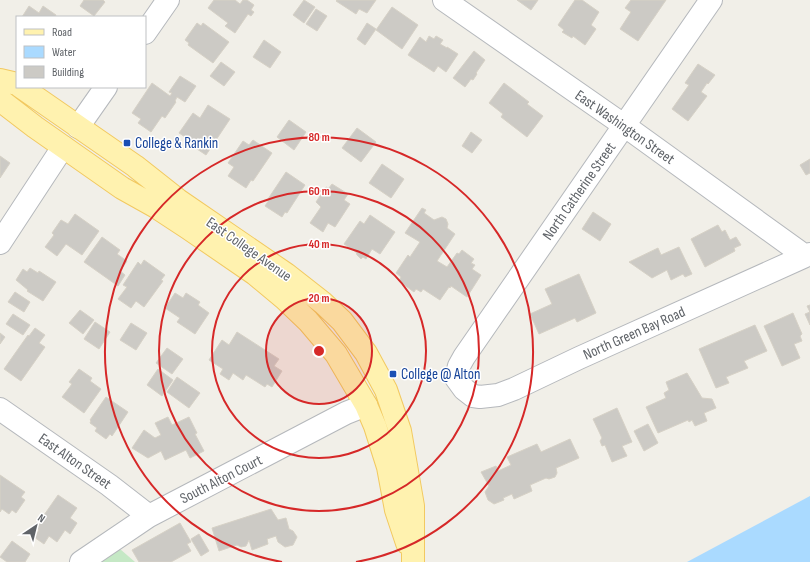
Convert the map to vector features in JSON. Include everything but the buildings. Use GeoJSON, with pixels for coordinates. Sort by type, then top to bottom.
{"type":"FeatureCollection","features":[{"type":"Feature","properties":{"kind":"main road"},"geometry":{"type":"LineString","coordinates":[[0,80],[16,84]]}},
{"type":"Feature","properties":{"kind":"main road","name":"East College Avenue"},"geometry":{"type":"LineString","coordinates":[[22,88],[135,166],[178,200],[307,290],[342,321],[366,353],[386,390],[400,431],[413,506],[412,562]]}},
{"type":"Feature","properties":{"kind":"main road","name":"East College Avenue"},"geometry":{"type":"LineString","coordinates":[[0,100],[63,148],[122,188],[188,228],[255,274],[286,298],[308,321],[336,354],[366,405],[375,426],[386,462],[396,510],[412,562]]}},
{"type":"Feature","properties":{"kind":"street"},"geometry":{"type":"LineString","coordinates":[[146,32],[168,0]]}},
{"type":"Feature","properties":{"kind":"street","name":"East Washington Street"},"geometry":{"type":"LineString","coordinates":[[444,0],[808,255]]}},
{"type":"Feature","properties":{"kind":"street","name":"North Catherine Street"},"geometry":{"type":"LineString","coordinates":[[460,385],[456,378],[464,357],[711,0]]}},
{"type":"Feature","properties":{"kind":"street"},"geometry":{"type":"LineString","coordinates":[[78,127],[105,88]]}},
{"type":"Feature","properties":{"kind":"street"},"geometry":{"type":"LineString","coordinates":[[0,243],[63,148]]}},
{"type":"Feature","properties":{"kind":"street","name":"North Green Bay Road"},"geometry":{"type":"LineString","coordinates":[[460,385],[473,396],[480,397],[498,395],[808,255]]}},
{"type":"Feature","properties":{"kind":"street","name":"South Alton Court"},"geometry":{"type":"LineString","coordinates":[[81,562],[149,516],[346,413],[366,405]]}},
{"type":"Feature","properties":{"kind":"street","name":"East Alton Street"},"geometry":{"type":"LineString","coordinates":[[0,408],[109,485],[149,516]]}},
{"type":"Feature","properties":{"kind":"green space"},"geometry":{"type":"Polygon","coordinates":[[[120,549],[135,562],[99,562],[120,549]]]}},
{"type":"Feature","properties":{"kind":"water"},"geometry":{"type":"Polygon","coordinates":[[[810,496],[810,562],[687,562],[810,496]]]}},
{"type":"Feature","properties":{"kind":"place","name":"College & Rankin"},"geometry":{"type":"Point","coordinates":[127,143]}},
{"type":"Feature","properties":{"kind":"place","name":"College @ Alton"},"geometry":{"type":"Point","coordinates":[393,374]}}]}
